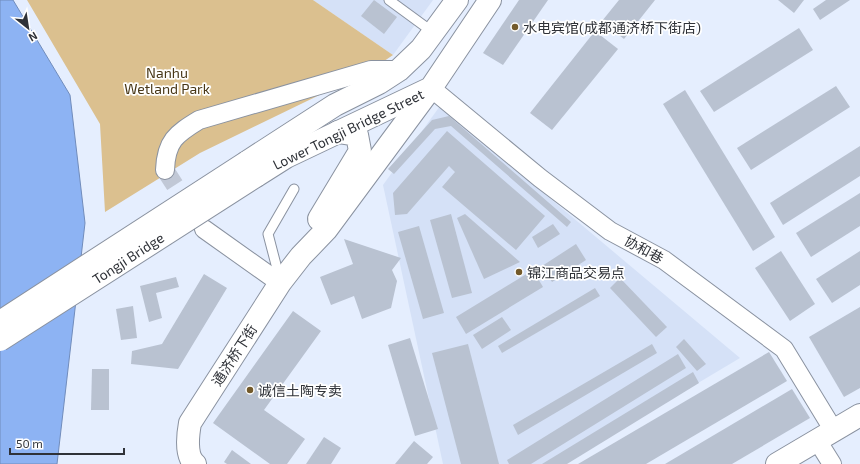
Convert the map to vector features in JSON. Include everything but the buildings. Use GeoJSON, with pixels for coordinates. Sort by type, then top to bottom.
{"type":"FeatureCollection","features":[{"type":"Feature","properties":{"kind":"street","name":"Lower Tongji Bridge Street"},"geometry":{"type":"LineString","coordinates":[[251,169],[335,105],[379,83],[399,70],[421,49],[457,0]]}},
{"type":"Feature","properties":{"kind":"street","name":"Lower Tongji Bridge Street"},"geometry":{"type":"LineString","coordinates":[[251,169],[286,157],[431,88],[490,0]]}},
{"type":"Feature","properties":{"kind":"street"},"geometry":{"type":"LineString","coordinates":[[165,170],[165,156],[171,142],[181,131],[199,120],[371,70],[399,70]]}},
{"type":"Feature","properties":{"kind":"street","name":"通济桥下街"},"geometry":{"type":"LineString","coordinates":[[192,463],[187,441],[190,423],[280,283],[301,256],[326,230],[431,88]]}},
{"type":"Feature","properties":{"kind":"street","name":"协和巷"},"geometry":{"type":"LineString","coordinates":[[431,88],[540,178],[610,231],[664,260],[784,349],[826,435],[832,464]]}},
{"type":"Feature","properties":{"kind":"street","name":"通济桥下街"},"geometry":{"type":"LineString","coordinates":[[301,256],[316,223],[360,150],[357,136],[338,132]]}},
{"type":"Feature","properties":{"kind":"street","name":"Tongji Bridge"},"geometry":{"type":"LineString","coordinates":[[0,322],[251,169]]}},
{"type":"Feature","properties":{"kind":"street","name":"Tongji Bridge"},"geometry":{"type":"LineString","coordinates":[[0,340],[251,169]]}},
{"type":"Feature","properties":{"kind":"street"},"geometry":{"type":"LineString","coordinates":[[204,229],[280,283]]}},
{"type":"Feature","properties":{"kind":"street"},"geometry":{"type":"LineString","coordinates":[[777,464],[860,415]]}},
{"type":"Feature","properties":{"kind":"lane"},"geometry":{"type":"LineString","coordinates":[[389,0],[434,33]]}},
{"type":"Feature","properties":{"kind":"lane"},"geometry":{"type":"LineString","coordinates":[[280,283],[268,234],[294,189]]}},
{"type":"Feature","properties":{"kind":"shaded area"},"geometry":{"type":"Polygon","coordinates":[[[313,0],[433,0],[393,55],[313,0]]]}},
{"type":"Feature","properties":{"kind":"shaded area","name":"锦江商品交易点"},"geometry":{"type":"Polygon","coordinates":[[[440,106],[740,358],[562,464],[443,464],[383,185],[440,106]]]}},
{"type":"Feature","properties":{"kind":"green space","name":"Nanhu Wetland Park"},"geometry":{"type":"Polygon","coordinates":[[[27,0],[313,0],[393,55],[371,70],[200,153],[105,212],[100,124],[27,0]]]}},
{"type":"Feature","properties":{"kind":"water"},"geometry":{"type":"Polygon","coordinates":[[[0,0],[13,0],[70,95],[85,223],[57,464],[0,464],[0,0]]]}},
{"type":"Feature","properties":{"kind":"tunnel"},"geometry":{"type":"LineString","coordinates":[[165,170],[193,213]]}},
{"type":"Feature","properties":{"kind":"place","name":"水电宾馆(成都通济桥下街店)"},"geometry":{"type":"Point","coordinates":[515,27]}},
{"type":"Feature","properties":{"kind":"place","name":"锦江商品交易点"},"geometry":{"type":"Point","coordinates":[519,272]}},
{"type":"Feature","properties":{"kind":"place","name":"诚信土陶专卖"},"geometry":{"type":"Point","coordinates":[250,390]}}]}
